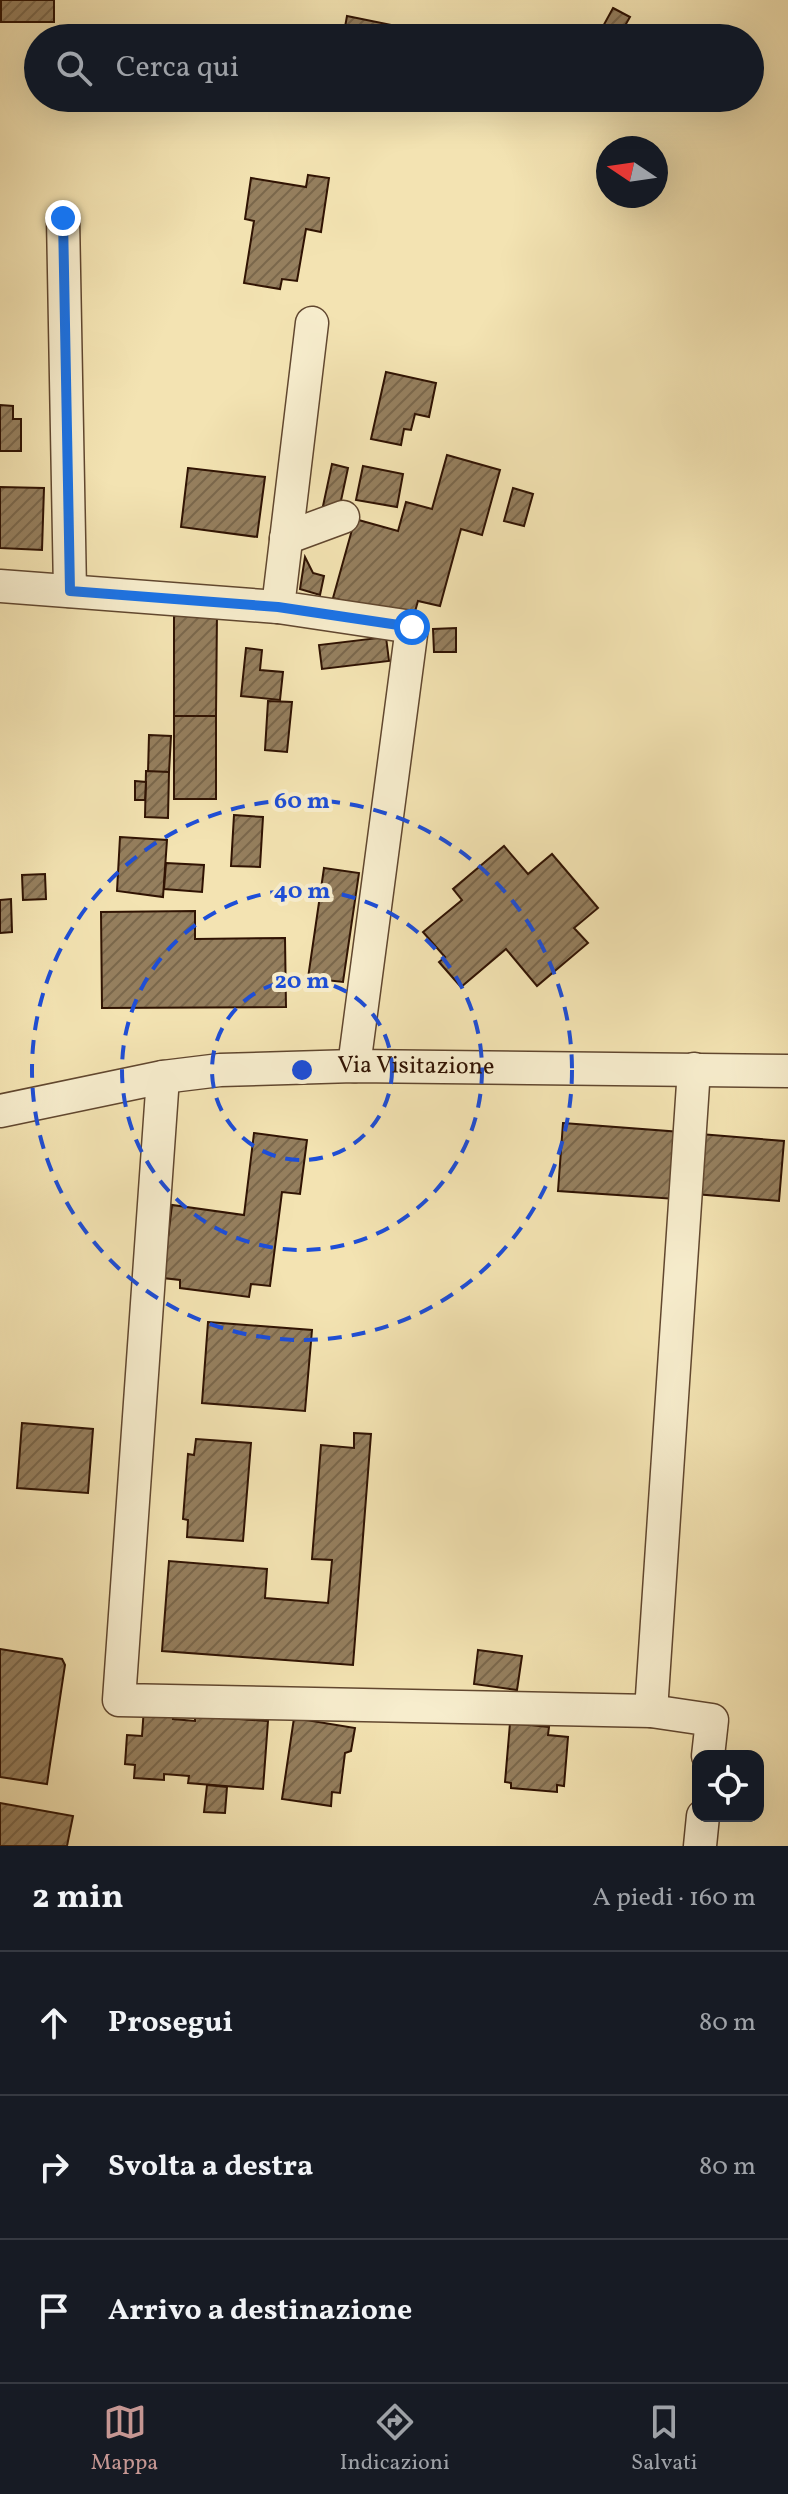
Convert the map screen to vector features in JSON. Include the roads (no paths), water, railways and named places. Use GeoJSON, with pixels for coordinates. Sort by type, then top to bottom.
{"type":"FeatureCollection","features":[{"type":"Feature","properties":{"kind":"street"},"geometry":{"type":"LineString","coordinates":[[63,218],[70,591]]}},
{"type":"Feature","properties":{"kind":"street"},"geometry":{"type":"LineString","coordinates":[[278,607],[312,323]]}},
{"type":"Feature","properties":{"kind":"street"},"geometry":{"type":"LineString","coordinates":[[286,538],[343,517]]}},
{"type":"Feature","properties":{"kind":"street"},"geometry":{"type":"LineString","coordinates":[[0,586],[278,607],[412,627],[354,1066]]}},
{"type":"Feature","properties":{"kind":"street","name":"Via Visitazione"},"geometry":{"type":"LineString","coordinates":[[0,1111],[163,1077],[220,1070],[354,1066],[788,1071]]}},
{"type":"Feature","properties":{"kind":"street"},"geometry":{"type":"LineString","coordinates":[[651,1711],[694,1069]]}},
{"type":"Feature","properties":{"kind":"street"},"geometry":{"type":"LineString","coordinates":[[163,1077],[119,1700],[651,1711],[712,1720],[709,1750]]}},
{"type":"Feature","properties":{"kind":"street"},"geometry":{"type":"LineString","coordinates":[[700,1846],[702,1822]]}}]}
